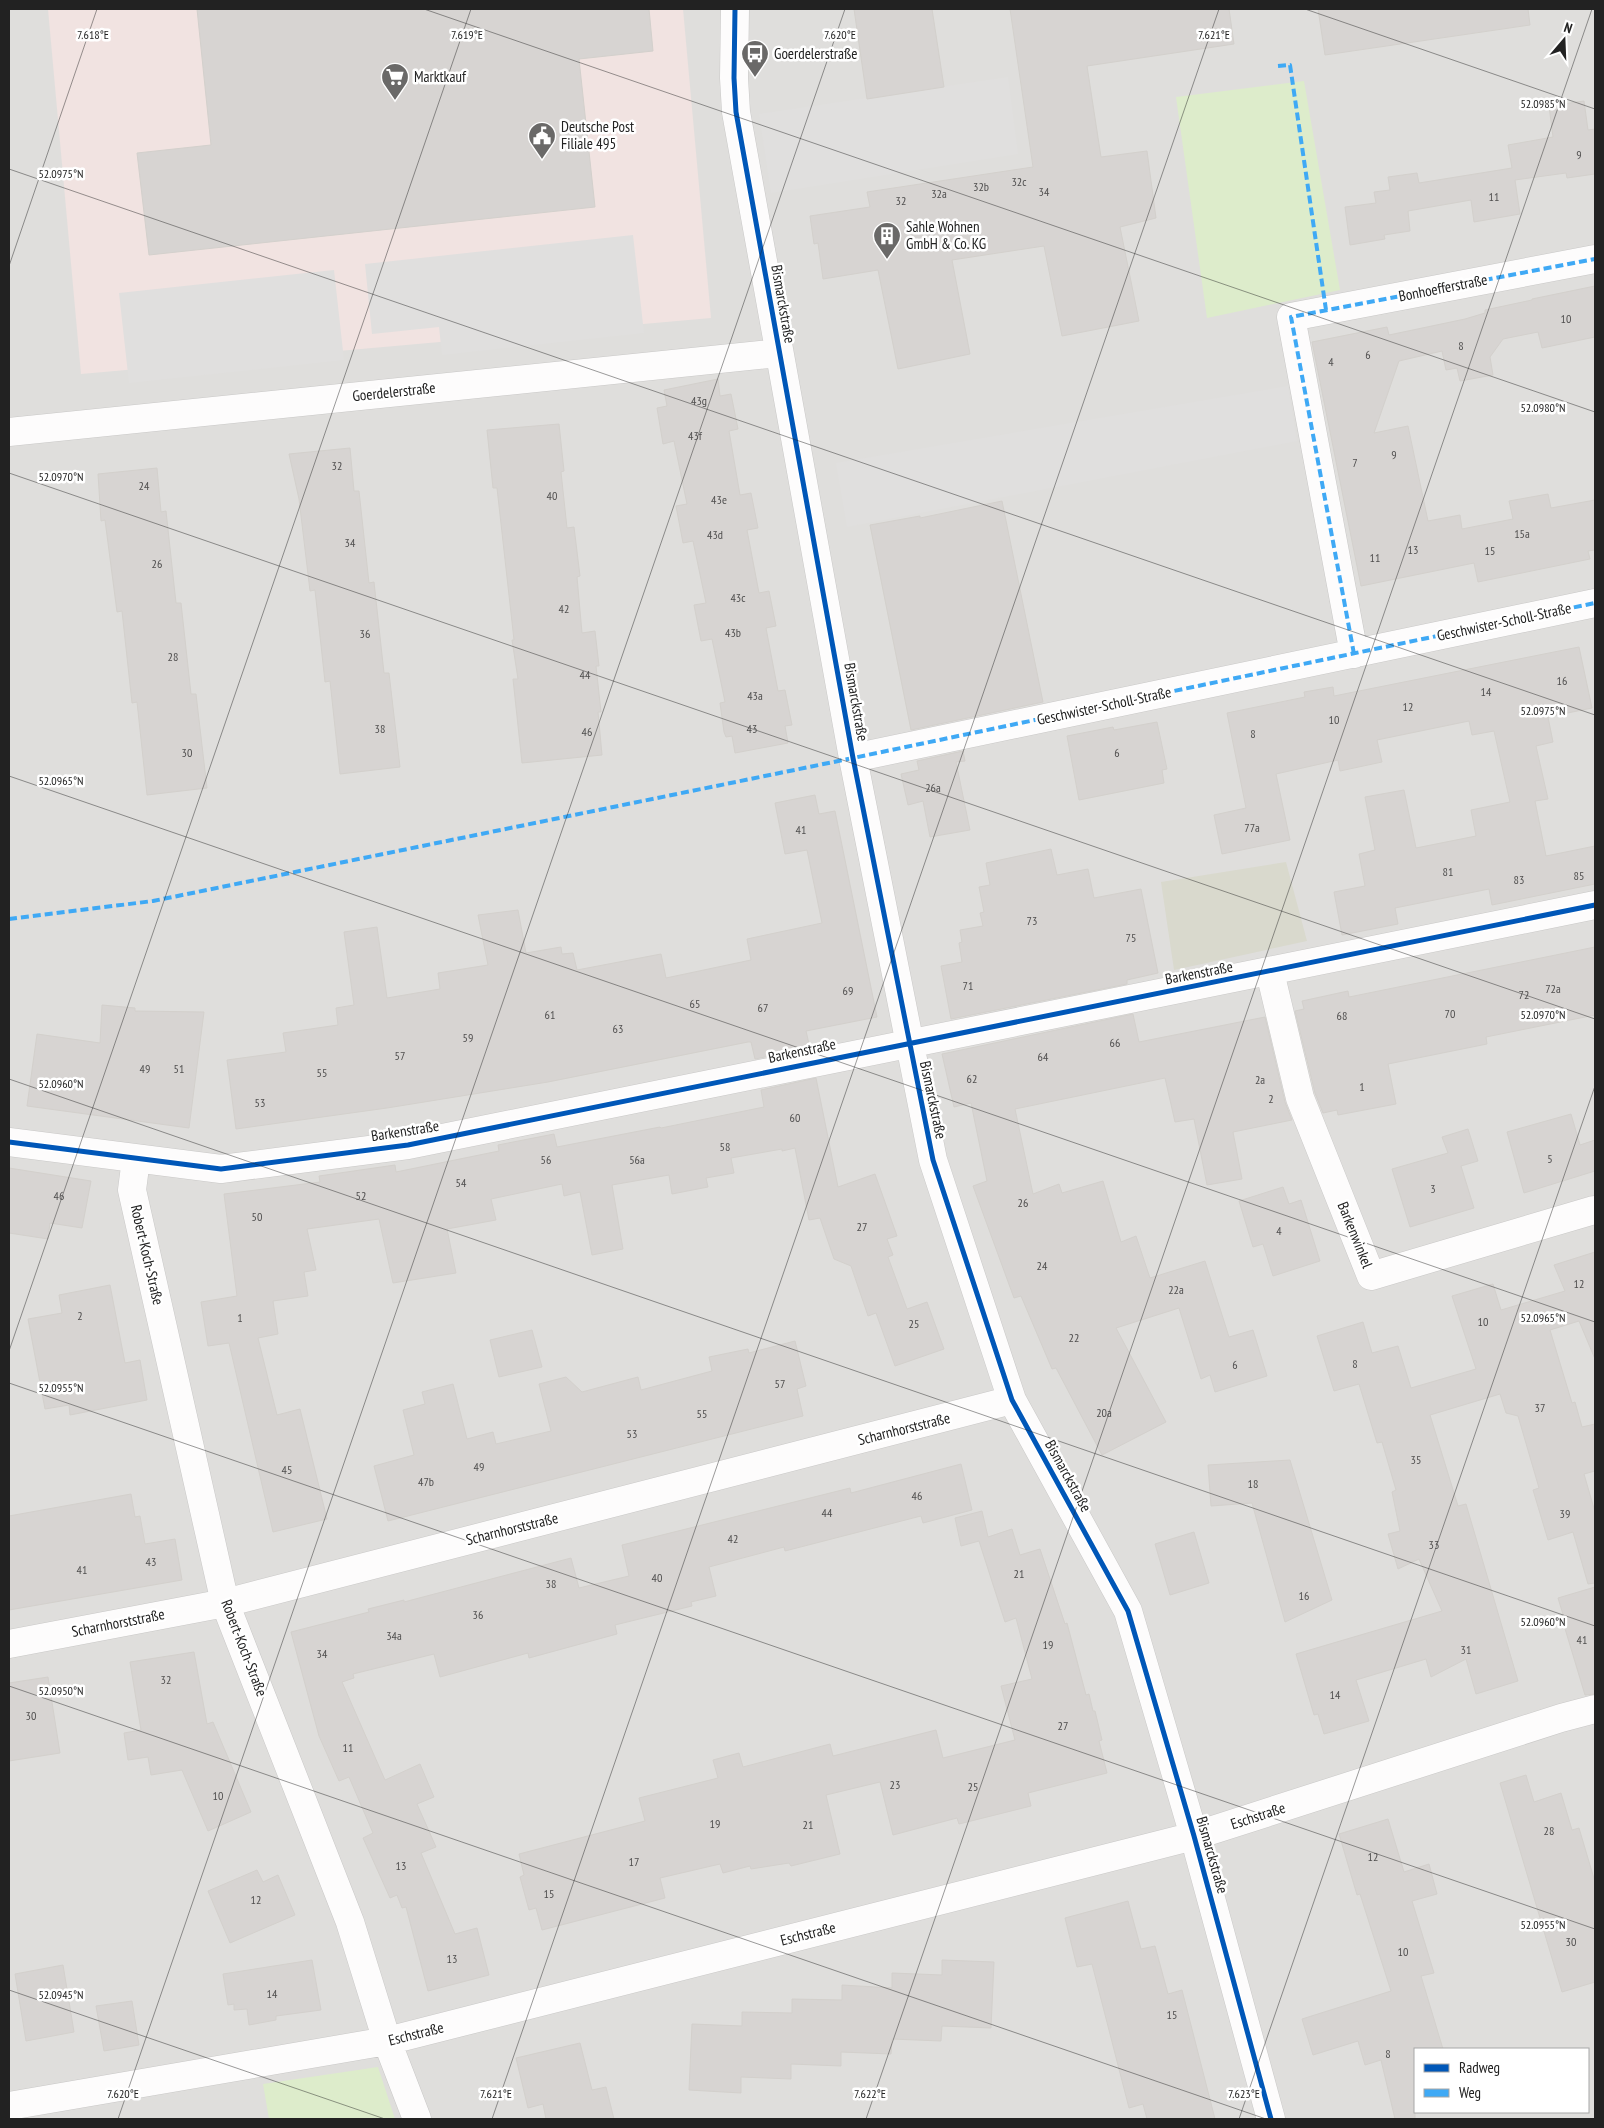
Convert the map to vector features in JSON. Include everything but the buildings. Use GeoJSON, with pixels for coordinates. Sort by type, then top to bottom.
{"type":"FeatureCollection","features":[{"type":"Feature","properties":{"kind":"street","name":"Bismarckstraße"},"geometry":{"type":"LineString","coordinates":[[736,9],[734,78],[736,112],[853,758],[933,1160],[1012,1400],[1128,1611],[1194,1836],[1271,2119]]}},
{"type":"Feature","properties":{"kind":"street","name":"Bonhoefferstraße"},"geometry":{"type":"LineString","coordinates":[[1354,654],[1291,317],[1595,259]]}},
{"type":"Feature","properties":{"kind":"street","name":"Goerdelerstraße"},"geometry":{"type":"LineString","coordinates":[[9,432],[779,353]]}},
{"type":"Feature","properties":{"kind":"street","name":"Geschwister-Scholl-Straße"},"geometry":{"type":"LineString","coordinates":[[853,758],[1595,603]]}},
{"type":"Feature","properties":{"kind":"street","name":"Barkenstraße"},"geometry":{"type":"LineString","coordinates":[[9,1142],[221,1169],[408,1145],[909,1042],[1270,972],[1595,905]]}},
{"type":"Feature","properties":{"kind":"street","name":"Barkenwinkel"},"geometry":{"type":"LineString","coordinates":[[1270,972],[1300,1098],[1371,1276],[1594,1210]]}},
{"type":"Feature","properties":{"kind":"street","name":"Robert-Koch-Straße"},"geometry":{"type":"LineString","coordinates":[[136,1159],[132,1190],[225,1602],[350,1922],[387,2041],[417,2119]]}},
{"type":"Feature","properties":{"kind":"street","name":"Scharnhorststraße"},"geometry":{"type":"LineString","coordinates":[[9,1644],[225,1602],[1012,1400]]}},
{"type":"Feature","properties":{"kind":"street","name":"Eschstraße"},"geometry":{"type":"LineString","coordinates":[[9,2106],[387,2041],[1194,1836],[1561,1718],[1595,1709]]}},
{"type":"Feature","properties":{"kind":"shaded area"},"geometry":{"type":"Polygon","coordinates":[[[9,9],[1595,9],[1595,2119],[9,2119],[9,9]]]}},
{"type":"Feature","properties":{"kind":"shaded area"},"geometry":{"type":"Polygon","coordinates":[[[48,9],[683,9],[711,318],[81,374],[48,9]]]}},
{"type":"Feature","properties":{"kind":"shaded area"},"geometry":{"type":"Polygon","coordinates":[[[1008,77],[1018,154],[771,193],[759,114],[1008,77]]]}},
{"type":"Feature","properties":{"kind":"shaded area"},"geometry":{"type":"Polygon","coordinates":[[[633,235],[644,333],[442,355],[439,327],[372,334],[365,264],[633,235]]]}},
{"type":"Feature","properties":{"kind":"shaded area"},"geometry":{"type":"Polygon","coordinates":[[[334,270],[344,360],[129,383],[119,293],[334,270]]]}},
{"type":"Feature","properties":{"kind":"shaded area"},"geometry":{"type":"Polygon","coordinates":[[[1288,386],[1297,441],[847,527],[836,463],[1288,386]]]}},
{"type":"Feature","properties":{"kind":"shaded area"},"geometry":{"type":"Polygon","coordinates":[[[1286,862],[1307,941],[1174,970],[1161,882],[1286,862]]]}},
{"type":"Feature","properties":{"kind":"green space"},"geometry":{"type":"Polygon","coordinates":[[[1304,81],[1340,290],[1207,318],[1176,97],[1304,81]]]}},
{"type":"Feature","properties":{"kind":"green space"},"geometry":{"type":"Polygon","coordinates":[[[378,2067],[395,2119],[269,2119],[263,2084],[378,2067]]]}},
{"type":"Feature","properties":{"kind":"marked path"},"geometry":{"type":"LineString","coordinates":[[1278,66],[1290,65],[1326,310]]}},
{"type":"Feature","properties":{"kind":"marked path"},"geometry":{"type":"LineString","coordinates":[[1354,654],[1291,317],[1595,259]]}},
{"type":"Feature","properties":{"kind":"marked path"},"geometry":{"type":"LineString","coordinates":[[9,919],[153,901],[853,758],[1595,603]]}},
{"type":"Feature","properties":{"kind":"cycle path"},"geometry":{"type":"LineString","coordinates":[[735,9],[734,78],[736,112],[853,758],[933,1160],[1012,1400],[1128,1611],[1194,1836],[1271,2119]]}},
{"type":"Feature","properties":{"kind":"cycle path"},"geometry":{"type":"LineString","coordinates":[[9,1142],[221,1169],[408,1145],[1595,905]]}},
{"type":"Feature","properties":{"kind":"place","name":"Goerdelerstraße"},"geometry":{"type":"Point","coordinates":[755,78]}},
{"type":"Feature","properties":{"kind":"place","name":"Marktkauf"},"geometry":{"type":"Point","coordinates":[395,101]}},
{"type":"Feature","properties":{"kind":"place","name":"Deutsche Post Filiale 495"},"geometry":{"type":"Point","coordinates":[542,160]}},
{"type":"Feature","properties":{"kind":"place","name":"Sahle Wohnen GmbH & Co. KG"},"geometry":{"type":"Point","coordinates":[887,260]}}]}
